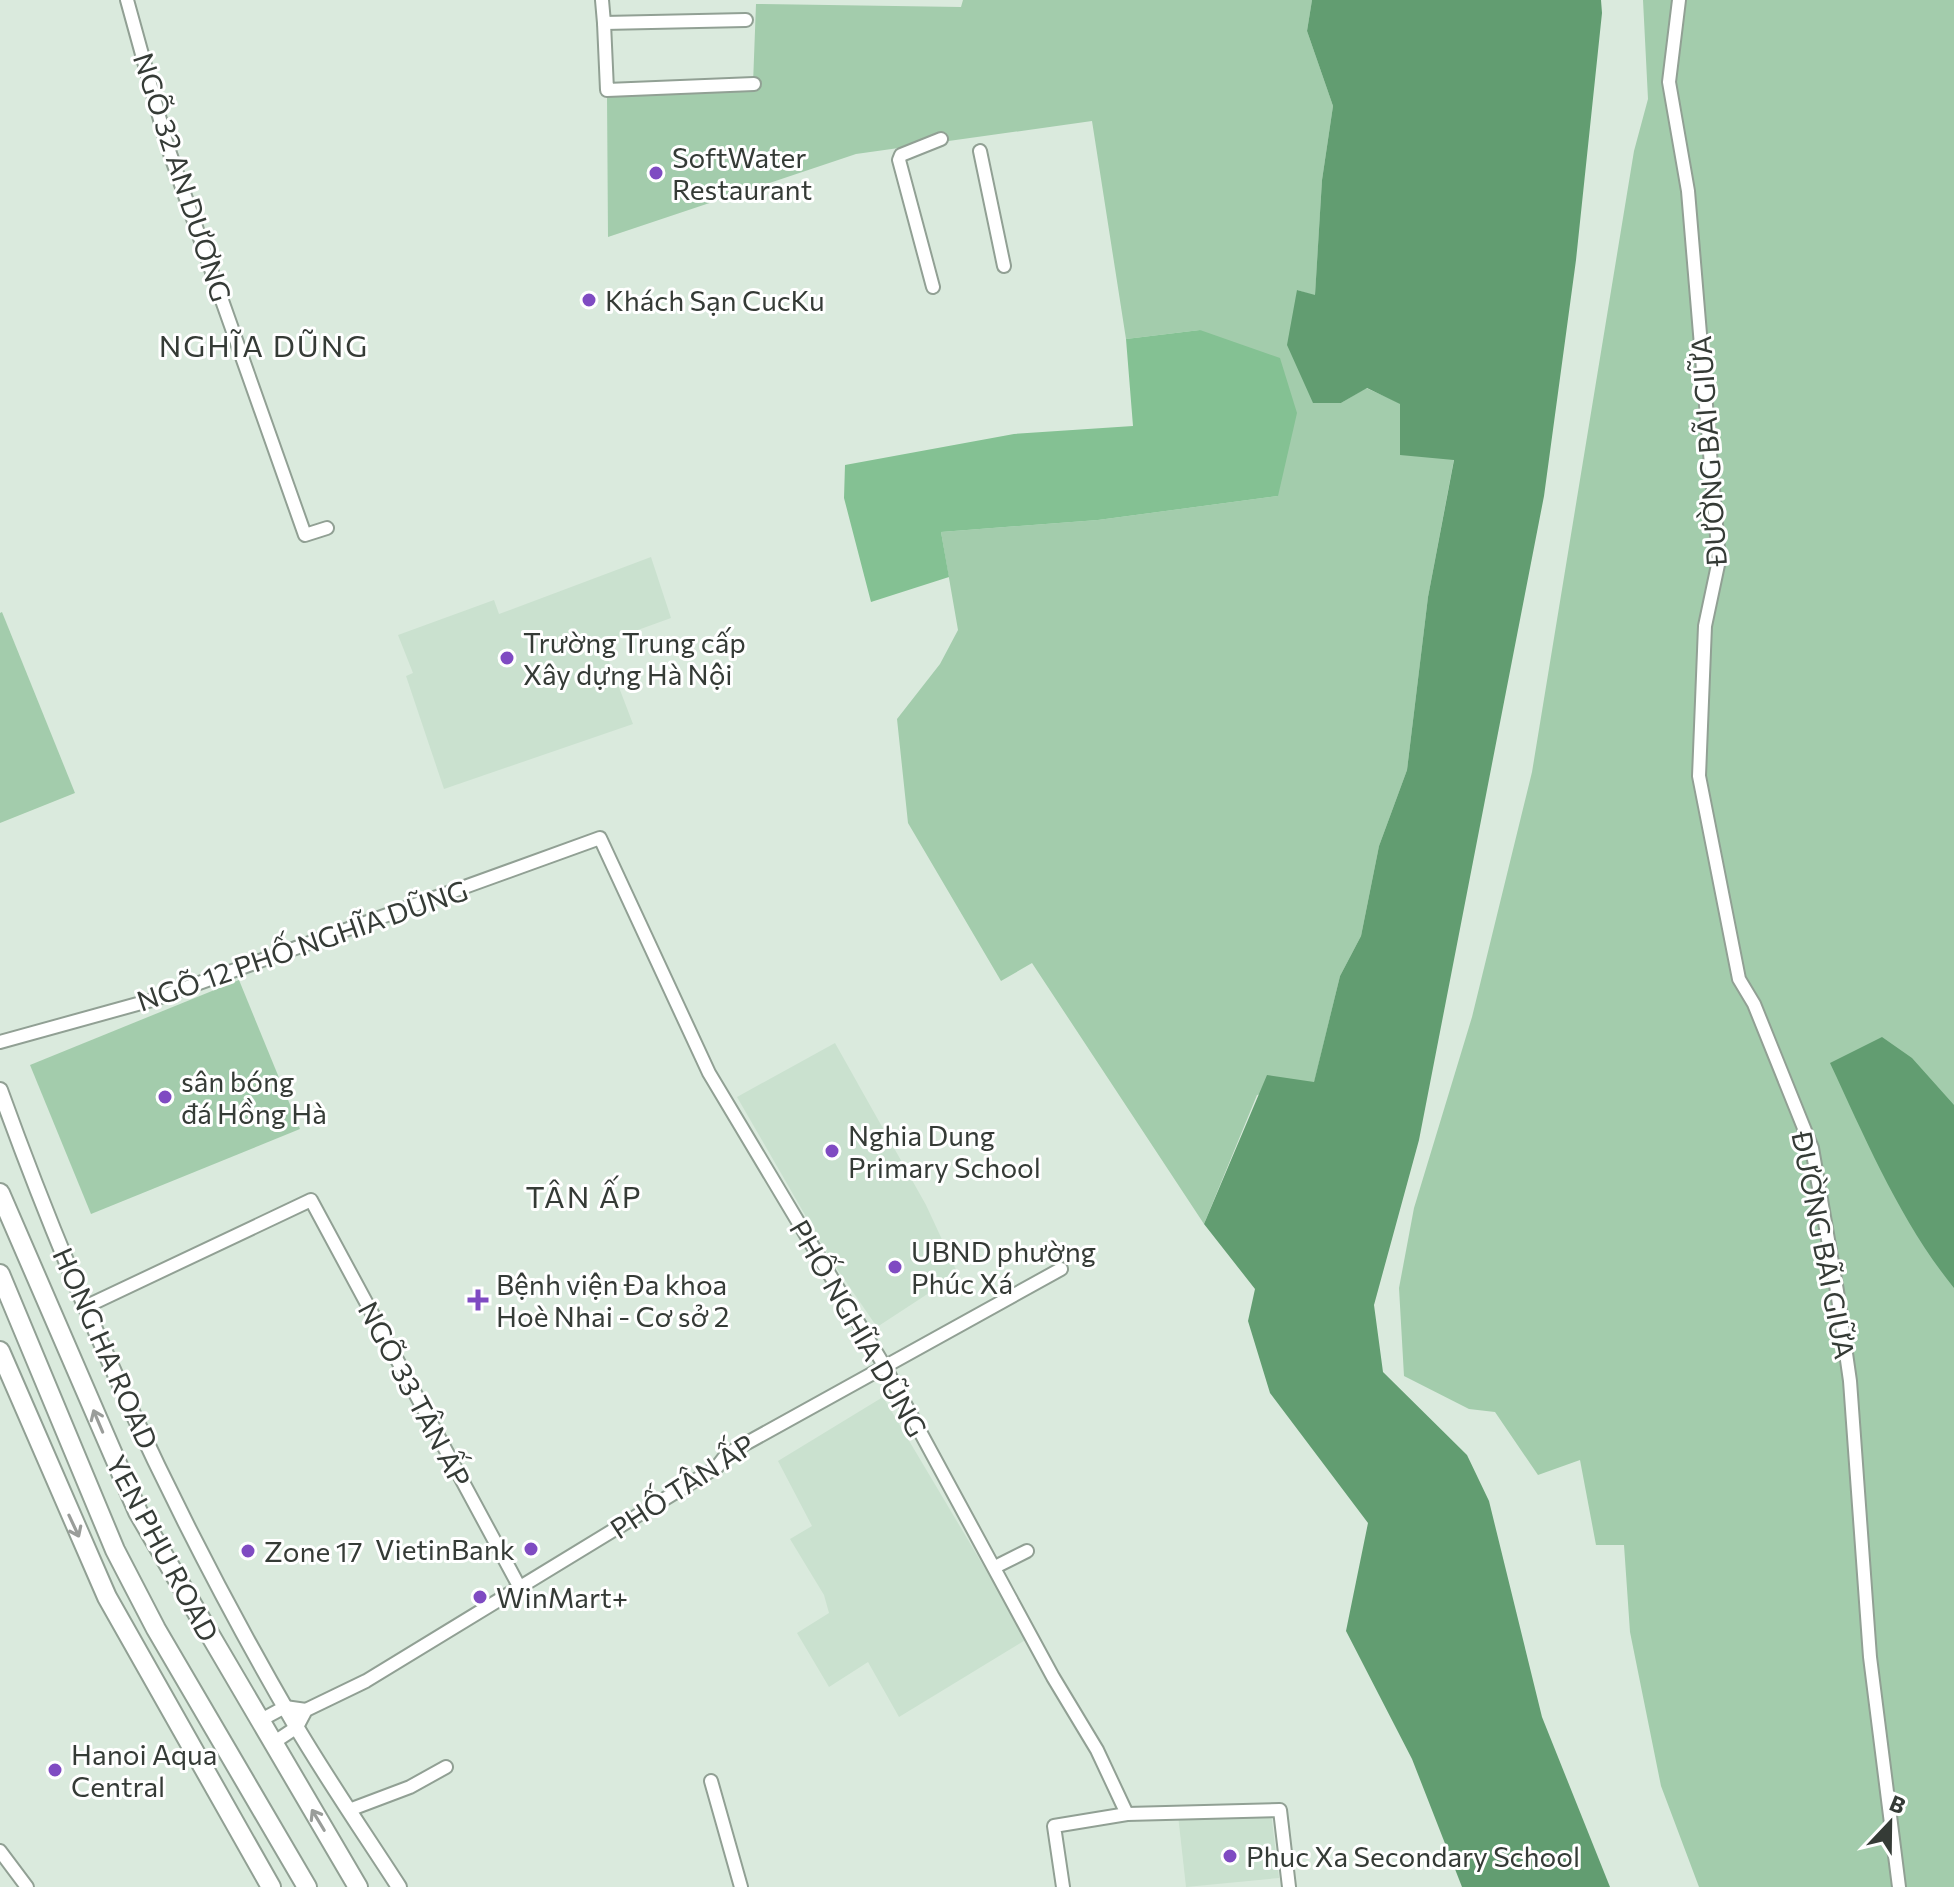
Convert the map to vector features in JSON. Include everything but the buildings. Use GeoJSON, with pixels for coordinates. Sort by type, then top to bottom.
{"type":"FeatureCollection","features":[{"type":"Feature","properties":{"kind":"main road","name":"YEN PHU ROAD"},"geometry":{"type":"LineString","coordinates":[[0,1193],[4,1215],[138,1512],[358,1887]]}},
{"type":"Feature","properties":{"kind":"main road","name":"YEN PHU ROAD"},"geometry":{"type":"LineString","coordinates":[[0,1274],[115,1550],[156,1629],[307,1887]]}},
{"type":"Feature","properties":{"kind":"main road"},"geometry":{"type":"LineString","coordinates":[[0,1351],[107,1597],[266,1884]]}},
{"type":"Feature","properties":{"kind":"street","name":"NGÕ 32 AN DƯƠNG"},"geometry":{"type":"LineString","coordinates":[[127,0],[167,145],[305,535],[327,528]]}},
{"type":"Feature","properties":{"kind":"street"},"geometry":{"type":"LineString","coordinates":[[602,0],[607,90],[754,84]]}},
{"type":"Feature","properties":{"kind":"street","name":"ĐƯỜNG BÃI GIỮA"},"geometry":{"type":"LineString","coordinates":[[1679,0],[1669,82],[1688,191],[1719,560],[1705,626],[1699,776],[1739,979],[1754,1004],[1812,1148],[1850,1381],[1870,1657],[1899,1887]]}},
{"type":"Feature","properties":{"kind":"street"},"geometry":{"type":"LineString","coordinates":[[604,23],[746,20]]}},
{"type":"Feature","properties":{"kind":"street"},"geometry":{"type":"LineString","coordinates":[[933,287],[899,160],[901,155],[941,139]]}},
{"type":"Feature","properties":{"kind":"street"},"geometry":{"type":"LineString","coordinates":[[980,151],[1004,266]]}},
{"type":"Feature","properties":{"kind":"street","name":"NGÕ 12 PHỐ NGHĨA DŨNG"},"geometry":{"type":"LineString","coordinates":[[0,1042],[152,1000],[600,838]]}},
{"type":"Feature","properties":{"kind":"street","name":"PHỐ NGHĨA DŨNG"},"geometry":{"type":"LineString","coordinates":[[600,838],[709,1073],[885,1367],[1097,1750],[1127,1814]]}},
{"type":"Feature","properties":{"kind":"street","name":"HONG HA ROAD"},"geometry":{"type":"LineString","coordinates":[[0,1090],[38,1194],[124,1398],[285,1707],[399,1887]]}},
{"type":"Feature","properties":{"kind":"street","name":"NGÕ 33 TÂN ẤP"},"geometry":{"type":"LineString","coordinates":[[85,1307],[311,1200],[520,1588]]}},
{"type":"Feature","properties":{"kind":"street","name":"PHỐ TÂN ẤP"},"geometry":{"type":"LineString","coordinates":[[306,1710],[366,1681],[520,1588],[717,1467],[727,1454],[1061,1269]]}},
{"type":"Feature","properties":{"kind":"street"},"geometry":{"type":"LineString","coordinates":[[995,1567],[1027,1551]]}},
{"type":"Feature","properties":{"kind":"street"},"geometry":{"type":"LineString","coordinates":[[259,1721],[285,1707],[306,1710],[297,1727],[273,1743]]}},
{"type":"Feature","properties":{"kind":"street"},"geometry":{"type":"LineString","coordinates":[[349,1810],[410,1787],[446,1767]]}},
{"type":"Feature","properties":{"kind":"street"},"geometry":{"type":"LineString","coordinates":[[711,1781],[741,1887]]}},
{"type":"Feature","properties":{"kind":"street"},"geometry":{"type":"LineString","coordinates":[[1063,1887],[1054,1826],[1127,1814],[1280,1810],[1289,1887]]}},
{"type":"Feature","properties":{"kind":"street"},"geometry":{"type":"LineString","coordinates":[[0,1851],[27,1887]]}},
{"type":"Feature","properties":{"kind":"shaded area"},"geometry":{"type":"Polygon","coordinates":[[[963,0],[1312,0],[1307,31],[1333,106],[1322,180],[1315,296],[1297,290],[1341,403],[1366,388],[1400,403],[1454,459],[1428,597],[1407,770],[1379,846],[1361,936],[1340,976],[1314,1083],[1257,1095],[1204,1224],[1032,963],[1001,981],[908,823],[897,719],[940,664],[958,630],[941,532],[1098,520],[1278,496],[1200,330],[1126,339],[1092,121],[856,154],[608,237],[607,96],[753,84],[756,4],[961,7],[963,0]]]}},
{"type":"Feature","properties":{"kind":"shaded area"},"geometry":{"type":"Polygon","coordinates":[[[1312,0],[1601,0],[1576,260],[1544,496],[1419,1140],[1374,1305],[1383,1372],[1467,1455],[1489,1501],[1542,1717],[1610,1887],[1462,1887],[1412,1759],[1346,1631],[1368,1523],[1270,1393],[1248,1321],[1255,1289],[1204,1224],[1267,1075],[1314,1082],[1340,976],[1361,936],[1379,846],[1407,770],[1428,597],[1454,460],[1400,455],[1400,404],[1367,388],[1341,403],[1313,403],[1287,345],[1297,290],[1315,295],[1322,180],[1333,106],[1307,31],[1312,0]]]}},
{"type":"Feature","properties":{"kind":"shaded area"},"geometry":{"type":"Polygon","coordinates":[[[1643,0],[1954,0],[1954,1887],[1699,1887],[1661,1786],[1630,1632],[1624,1545],[1596,1545],[1580,1460],[1538,1475],[1495,1412],[1469,1409],[1404,1376],[1399,1288],[1414,1208],[1472,1017],[1532,772],[1634,151],[1648,99],[1643,0]]]}},
{"type":"Feature","properties":{"kind":"shaded area"},"geometry":{"type":"Polygon","coordinates":[[[1200,330],[1280,358],[1297,413],[1278,496],[1098,520],[941,532],[949,577],[871,602],[844,498],[845,465],[1014,434],[1133,426],[1126,339],[1200,330]]]}},
{"type":"Feature","properties":{"kind":"shaded area","name":"Trường Trung cấp Xây dựng Hà Nội"},"geometry":{"type":"Polygon","coordinates":[[[651,557],[671,618],[602,643],[633,724],[444,789],[406,676],[413,673],[398,635],[494,600],[499,614],[651,557]]]}},
{"type":"Feature","properties":{"kind":"shaded area"},"geometry":{"type":"Polygon","coordinates":[[[0,613],[75,793],[0,823],[0,613]]]}},
{"type":"Feature","properties":{"kind":"shaded area","name":"sân bóng đá Hồng Hà"},"geometry":{"type":"Polygon","coordinates":[[[239,980],[300,1129],[91,1214],[30,1065],[239,980]]]}},
{"type":"Feature","properties":{"kind":"shaded area"},"geometry":{"type":"Polygon","coordinates":[[[1882,1037],[1912,1058],[1954,1105],[1954,1288],[1901,1208],[1830,1063],[1882,1037]]]}},
{"type":"Feature","properties":{"kind":"shaded area","name":"Nghia Dung Primary School"},"geometry":{"type":"Polygon","coordinates":[[[835,1043],[926,1205],[958,1274],[877,1327],[831,1260],[737,1097],[835,1043]]]}},
{"type":"Feature","properties":{"kind":"shaded area"},"geometry":{"type":"Polygon","coordinates":[[[883,1397],[1027,1639],[899,1717],[868,1662],[829,1687],[797,1633],[829,1613],[824,1595],[790,1539],[812,1526],[778,1461],[883,1397]]]}},
{"type":"Feature","properties":{"kind":"shaded area","name":"Phuc Xa Secondary School"},"geometry":{"type":"Polygon","coordinates":[[[1271,1813],[1279,1878],[1186,1887],[1178,1815],[1271,1813]]]}},
{"type":"Feature","properties":{"kind":"place","name":"SoftWater Restaurant"},"geometry":{"type":"Point","coordinates":[656,173]}},
{"type":"Feature","properties":{"kind":"place","name":"Khách Sạn CucKu"},"geometry":{"type":"Point","coordinates":[589,300]}},
{"type":"Feature","properties":{"kind":"place","name":"Trường Trung cấp Xây dựng Hà Nội"},"geometry":{"type":"Point","coordinates":[507,658]}},
{"type":"Feature","properties":{"kind":"place","name":"sân bóng đá Hồng Hà"},"geometry":{"type":"Point","coordinates":[165,1097]}},
{"type":"Feature","properties":{"kind":"place","name":"Nghia Dung Primary School"},"geometry":{"type":"Point","coordinates":[832,1151]}},
{"type":"Feature","properties":{"kind":"place","name":"UBND phường Phúc Xá"},"geometry":{"type":"Point","coordinates":[895,1267]}},
{"type":"Feature","properties":{"kind":"place","name":"Bệnh viện Đa khoa Hoè Nhai - Cơ sở 2"},"geometry":{"type":"Point","coordinates":[478,1300]}},
{"type":"Feature","properties":{"kind":"place","name":"VietinBank"},"geometry":{"type":"Point","coordinates":[531,1549]}},
{"type":"Feature","properties":{"kind":"place","name":"Zone 17"},"geometry":{"type":"Point","coordinates":[248,1551]}},
{"type":"Feature","properties":{"kind":"place","name":"WinMart+"},"geometry":{"type":"Point","coordinates":[480,1597]}},
{"type":"Feature","properties":{"kind":"place","name":"Hanoi Aqua Central"},"geometry":{"type":"Point","coordinates":[55,1770]}},
{"type":"Feature","properties":{"kind":"place","name":"Phuc Xa Secondary School"},"geometry":{"type":"Point","coordinates":[1230,1856]}},
{"type":"Feature","properties":{"kind":"district","name":"NGHĨA DŨNG"},"geometry":{"type":"Point","coordinates":[264,344]}},
{"type":"Feature","properties":{"kind":"district","name":"TÂN ẤP"},"geometry":{"type":"Point","coordinates":[584,1195]}}]}
